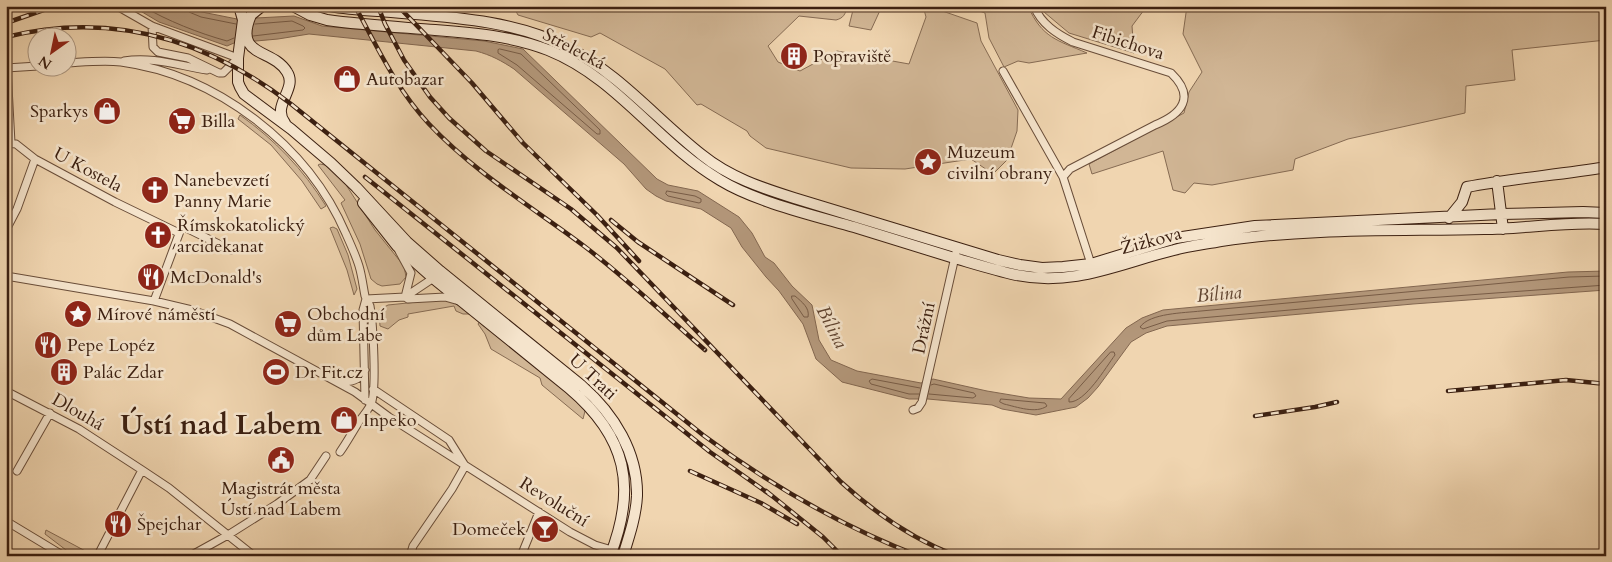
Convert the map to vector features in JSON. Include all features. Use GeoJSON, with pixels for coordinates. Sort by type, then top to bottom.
{"type":"FeatureCollection","features":[{"type":"Feature","properties":{"kind":"main road"},"geometry":{"type":"LineString","coordinates":[[239,6],[246,20],[246,38],[238,58],[238,82],[244,94],[291,129],[331,163]]}},
{"type":"Feature","properties":{"kind":"main road"},"geometry":{"type":"LineString","coordinates":[[246,20],[262,6]]}},
{"type":"Feature","properties":{"kind":"main road","name":"Střelecká"},"geometry":{"type":"LineString","coordinates":[[292,6],[310,15],[328,20],[508,37],[551,52],[578,65],[610,87],[697,165],[720,180]]}},
{"type":"Feature","properties":{"kind":"main road","name":"Střelecká"},"geometry":{"type":"LineString","coordinates":[[330,6],[480,21],[532,32],[585,57],[616,79],[703,156],[724,170]]}},
{"type":"Feature","properties":{"kind":"main road"},"geometry":{"type":"LineString","coordinates":[[244,43],[279,64],[289,74],[289,85],[280,114],[291,129]]}},
{"type":"Feature","properties":{"kind":"main road"},"geometry":{"type":"LineString","coordinates":[[238,58],[246,51],[261,53]]}},
{"type":"Feature","properties":{"kind":"main road","name":"U Trati"},"geometry":{"type":"LineString","coordinates":[[331,163],[397,246],[437,274],[582,386],[600,403],[612,418],[629,452],[637,487],[634,518],[625,555]]}},
{"type":"Feature","properties":{"kind":"main road","name":"U Trati"},"geometry":{"type":"LineString","coordinates":[[331,163],[465,303],[580,396],[600,418],[618,451],[625,492],[622,516],[611,553]]}},
{"type":"Feature","properties":{"kind":"main road"},"geometry":{"type":"LineString","coordinates":[[1449,218],[1462,202],[1467,187],[1497,181],[1567,174],[1606,167]]}},
{"type":"Feature","properties":{"kind":"main road","name":"Žižkova"},"geometry":{"type":"LineString","coordinates":[[724,170],[762,188],[955,253],[1017,276],[1041,279],[1062,279],[1093,274],[1174,250],[1254,237],[1324,232],[1503,229],[1586,222],[1606,224]]}},
{"type":"Feature","properties":{"kind":"main road","name":"Žižkova"},"geometry":{"type":"LineString","coordinates":[[720,180],[758,197],[955,253],[1027,266],[1063,267],[1091,264],[1176,238],[1255,226],[1501,214],[1606,213]]}},
{"type":"Feature","properties":{"kind":"main road"},"geometry":{"type":"LineString","coordinates":[[1497,181],[1503,229]]}},
{"type":"Feature","properties":{"kind":"main road","name":"Revoluční"},"geometry":{"type":"LineString","coordinates":[[611,553],[625,555]]}},
{"type":"Feature","properties":{"kind":"street"},"geometry":{"type":"LineString","coordinates":[[78,62],[142,60],[223,72],[238,58],[152,26],[118,6]]}},
{"type":"Feature","properties":{"kind":"street","name":"Fibichova"},"geometry":{"type":"LineString","coordinates":[[1034,6],[1044,22],[1062,36],[1073,42],[1171,73],[1183,88],[1183,103],[1177,113],[1070,170],[1063,177]]}},
{"type":"Feature","properties":{"kind":"street"},"geometry":{"type":"LineString","coordinates":[[152,26],[152,44],[156,51],[188,58],[216,72]]}},
{"type":"Feature","properties":{"kind":"street"},"geometry":{"type":"LineString","coordinates":[[119,62],[172,75],[209,91],[246,114],[284,144],[303,164],[339,219],[359,266],[366,299],[369,304],[373,332],[373,389],[368,402],[340,452]]}},
{"type":"Feature","properties":{"kind":"street"},"geometry":{"type":"LineString","coordinates":[[9,143],[7,68],[28,67]]}},
{"type":"Feature","properties":{"kind":"street"},"geometry":{"type":"LineString","coordinates":[[1003,71],[1063,177],[1091,264]]}},
{"type":"Feature","properties":{"kind":"street","name":"U Kostela"},"geometry":{"type":"LineString","coordinates":[[9,143],[16,144],[35,159],[115,202],[179,233],[182,226],[231,250]]}},
{"type":"Feature","properties":{"kind":"street"},"geometry":{"type":"LineString","coordinates":[[7,228],[17,209],[35,159]]}},
{"type":"Feature","properties":{"kind":"street"},"geometry":{"type":"LineString","coordinates":[[6,276],[154,301],[179,233]]}},
{"type":"Feature","properties":{"kind":"street","name":"U Trati"},"geometry":{"type":"LineString","coordinates":[[397,246],[411,273],[405,297]]}},
{"type":"Feature","properties":{"kind":"street","name":"Drážní"},"geometry":{"type":"LineString","coordinates":[[913,410],[918,408],[922,402],[955,253]]}},
{"type":"Feature","properties":{"kind":"street"},"geometry":{"type":"LineString","coordinates":[[405,297],[437,274]]}},
{"type":"Feature","properties":{"kind":"street","name":"U Trati"},"geometry":{"type":"LineString","coordinates":[[366,299],[405,297],[408,299],[445,296],[465,303]]}},
{"type":"Feature","properties":{"kind":"street"},"geometry":{"type":"LineString","coordinates":[[366,299],[363,310],[368,402]]}},
{"type":"Feature","properties":{"kind":"street","name":"Revoluční"},"geometry":{"type":"LineString","coordinates":[[154,301],[192,310],[230,324],[295,358],[337,382],[578,537],[611,553]]}},
{"type":"Feature","properties":{"kind":"street"},"geometry":{"type":"LineString","coordinates":[[337,382],[357,380],[363,375],[365,370]]}},
{"type":"Feature","properties":{"kind":"street","name":"Revoluční"},"geometry":{"type":"LineString","coordinates":[[373,389],[449,440],[465,466]]}},
{"type":"Feature","properties":{"kind":"street","name":"Dlouhá"},"geometry":{"type":"LineString","coordinates":[[9,392],[79,429],[169,488],[254,556]]}},
{"type":"Feature","properties":{"kind":"street"},"geometry":{"type":"LineString","coordinates":[[17,471],[50,413]]}},
{"type":"Feature","properties":{"kind":"street"},"geometry":{"type":"LineString","coordinates":[[190,556],[269,510],[310,480],[326,456]]}},
{"type":"Feature","properties":{"kind":"street"},"geometry":{"type":"LineString","coordinates":[[410,556],[413,546],[465,466]]}},
{"type":"Feature","properties":{"kind":"street"},"geometry":{"type":"LineString","coordinates":[[98,555],[142,470]]}},
{"type":"Feature","properties":{"kind":"street"},"geometry":{"type":"LineString","coordinates":[[521,556],[539,512]]}},
{"type":"Feature","properties":{"kind":"street"},"geometry":{"type":"LineString","coordinates":[[6,521],[64,556]]}},
{"type":"Feature","properties":{"kind":"shaded area"},"geometry":{"type":"Polygon","coordinates":[[[513,6],[848,6],[844,15],[836,20],[799,16],[768,46],[778,62],[800,71],[837,51],[909,64],[926,17],[923,6],[928,6],[977,23],[981,41],[1018,110],[1017,131],[1007,160],[993,174],[971,159],[905,169],[851,168],[766,148],[750,136],[747,131],[701,104],[697,105],[665,69],[600,33],[591,37],[518,15],[513,6]]]}},
{"type":"Feature","properties":{"kind":"shaded area"},"geometry":{"type":"Polygon","coordinates":[[[854,6],[882,6],[871,30],[849,26],[854,6]]]}},
{"type":"Feature","properties":{"kind":"shaded area"},"geometry":{"type":"Polygon","coordinates":[[[966,6],[1028,6],[1033,17],[1045,32],[1059,41],[1087,53],[1029,63],[1018,61],[1004,67],[989,38],[985,13],[966,6]]]}},
{"type":"Feature","properties":{"kind":"shaded area"},"geometry":{"type":"Polygon","coordinates":[[[1069,6],[1147,6],[1132,26],[1134,53],[1069,33],[1044,12],[1069,6]]]}},
{"type":"Feature","properties":{"kind":"shaded area"},"geometry":{"type":"Polygon","coordinates":[[[1187,6],[1606,6],[1606,40],[1512,50],[1515,80],[1466,86],[1465,113],[1348,139],[1295,159],[1293,170],[1212,185],[1194,183],[1185,193],[1173,190],[1163,151],[1092,174],[1089,164],[1184,113],[1189,92],[1202,72],[1183,34],[1187,6]]]}},
{"type":"Feature","properties":{"kind":"shaded area"},"geometry":{"type":"Polygon","coordinates":[[[240,115],[288,156],[326,206],[321,209],[302,181],[271,145],[238,119],[240,115]]]}},
{"type":"Feature","properties":{"kind":"shaded area"},"geometry":{"type":"Polygon","coordinates":[[[318,165],[325,165],[341,177],[375,230],[404,266],[406,277],[400,284],[382,286],[371,279],[360,244],[341,203],[345,200],[318,165]]]}},
{"type":"Feature","properties":{"kind":"shaded area"},"geometry":{"type":"Polygon","coordinates":[[[330,228],[337,229],[348,255],[357,289],[354,295],[347,270],[330,228]]]}},
{"type":"Feature","properties":{"kind":"shaded area"},"geometry":{"type":"Polygon","coordinates":[[[446,299],[459,304],[471,314],[463,314],[456,311],[454,306],[408,314],[408,317],[399,320],[388,329],[380,326],[379,310],[388,305],[446,299]]]}},
{"type":"Feature","properties":{"kind":"shaded area"},"geometry":{"type":"Polygon","coordinates":[[[480,321],[582,404],[585,411],[583,419],[542,385],[540,378],[491,349],[485,334],[478,324],[480,321]]]}},
{"type":"Feature","properties":{"kind":"shaded area"},"geometry":{"type":"Polygon","coordinates":[[[46,530],[92,556],[77,556],[66,550],[45,534],[46,530]]]}},
{"type":"Feature","properties":{"kind":"water"},"geometry":{"type":"Polygon","coordinates":[[[132,6],[186,6],[202,12],[237,19],[294,16],[322,26],[484,41],[523,49],[657,179],[668,185],[698,191],[739,217],[752,233],[765,257],[774,263],[792,286],[812,305],[819,340],[831,360],[857,371],[921,383],[933,379],[1029,398],[1061,399],[1126,328],[1142,318],[1163,310],[1568,272],[1606,271],[1606,290],[1413,304],[1167,326],[1146,333],[1131,342],[1098,387],[1076,407],[1036,415],[1002,409],[992,405],[909,399],[842,382],[816,359],[803,324],[779,291],[742,247],[731,228],[701,209],[666,201],[646,189],[624,164],[514,69],[496,58],[476,51],[309,34],[234,43],[227,46],[159,22],[132,6]]]}},
{"type":"Feature","properties":{"kind":"tram line"},"geometry":{"type":"LineString","coordinates":[[173,249],[175,244]]}},
{"type":"Feature","properties":{"kind":"railway"},"geometry":{"type":"LineString","coordinates":[[6,11],[21,6]]}},
{"type":"Feature","properties":{"kind":"railway"},"geometry":{"type":"LineString","coordinates":[[6,23],[55,6]]}},
{"type":"Feature","properties":{"kind":"railway"},"geometry":{"type":"LineString","coordinates":[[355,6],[397,83],[418,111],[446,141],[484,173],[600,258],[705,350]]}},
{"type":"Feature","properties":{"kind":"railway"},"geometry":{"type":"LineString","coordinates":[[378,6],[385,24],[404,60],[430,97],[449,118],[486,151],[571,209],[617,248],[841,482],[881,515],[910,534],[957,556]]}},
{"type":"Feature","properties":{"kind":"railway"},"geometry":{"type":"LineString","coordinates":[[398,6],[472,83],[523,143],[597,215],[639,261]]}},
{"type":"Feature","properties":{"kind":"railway"},"geometry":{"type":"LineString","coordinates":[[6,37],[45,30],[83,27],[120,30],[156,36],[191,47],[225,62],[259,81],[291,104],[703,435],[728,453],[780,487],[834,518],[919,556]]}},
{"type":"Feature","properties":{"kind":"railway"},"geometry":{"type":"LineString","coordinates":[[365,177],[710,452],[772,496]]}},
{"type":"Feature","properties":{"kind":"railway"},"geometry":{"type":"LineString","coordinates":[[611,220],[638,242],[733,305]]}},
{"type":"Feature","properties":{"kind":"railway"},"geometry":{"type":"LineString","coordinates":[[1448,391],[1566,380],[1606,384]]}},
{"type":"Feature","properties":{"kind":"railway"},"geometry":{"type":"LineString","coordinates":[[1255,416],[1337,402]]}},
{"type":"Feature","properties":{"kind":"railway"},"geometry":{"type":"LineString","coordinates":[[690,471],[761,503],[797,524]]}},
{"type":"Feature","properties":{"kind":"railway"},"geometry":{"type":"LineString","coordinates":[[766,491],[823,537],[842,556]]}},
{"type":"Feature","properties":{"kind":"place","name":"Popraviště"},"geometry":{"type":"Point","coordinates":[794,56]}},
{"type":"Feature","properties":{"kind":"place","name":"Autobazar"},"geometry":{"type":"Point","coordinates":[347,79]}},
{"type":"Feature","properties":{"kind":"place","name":"Sparkys"},"geometry":{"type":"Point","coordinates":[107,111]}},
{"type":"Feature","properties":{"kind":"place","name":"Billa"},"geometry":{"type":"Point","coordinates":[182,121]}},
{"type":"Feature","properties":{"kind":"place","name":"Muzeum civilní obrany"},"geometry":{"type":"Point","coordinates":[928,162]}},
{"type":"Feature","properties":{"kind":"place","name":"Nanebevzetí Panny Marie"},"geometry":{"type":"Point","coordinates":[155,190]}},
{"type":"Feature","properties":{"kind":"place","name":"Římskokatolický arcidekanat"},"geometry":{"type":"Point","coordinates":[158,235]}},
{"type":"Feature","properties":{"kind":"place","name":"McDonald's"},"geometry":{"type":"Point","coordinates":[151,277]}},
{"type":"Feature","properties":{"kind":"place","name":"Mírové náměstí"},"geometry":{"type":"Point","coordinates":[78,314]}},
{"type":"Feature","properties":{"kind":"place","name":"Obchodní dům Labe"},"geometry":{"type":"Point","coordinates":[288,324]}},
{"type":"Feature","properties":{"kind":"place","name":"Pepe Lopéz"},"geometry":{"type":"Point","coordinates":[48,345]}},
{"type":"Feature","properties":{"kind":"place","name":"Palác Zdar"},"geometry":{"type":"Point","coordinates":[64,372]}},
{"type":"Feature","properties":{"kind":"place","name":"Dr Fit.cz"},"geometry":{"type":"Point","coordinates":[276,372]}},
{"type":"Feature","properties":{"kind":"place","name":"Inpeko"},"geometry":{"type":"Point","coordinates":[344,420]}},
{"type":"Feature","properties":{"kind":"place","name":"Magistrát města Ústí nad Labem"},"geometry":{"type":"Point","coordinates":[281,460]}},
{"type":"Feature","properties":{"kind":"place","name":"Špejchar"},"geometry":{"type":"Point","coordinates":[118,524]}},
{"type":"Feature","properties":{"kind":"place","name":"Domeček"},"geometry":{"type":"Point","coordinates":[545,529]}},
{"type":"Feature","properties":{"kind":"district","name":"Ústí nad Labem"},"geometry":{"type":"Point","coordinates":[221,425]}},
{"type":"Feature","properties":{"kind":"water label","name":"Bílina"},"geometry":{"type":"Point","coordinates":[1219,294]}},
{"type":"Feature","properties":{"kind":"water label","name":"Bílina"},"geometry":{"type":"Point","coordinates":[832,327]}}]}
